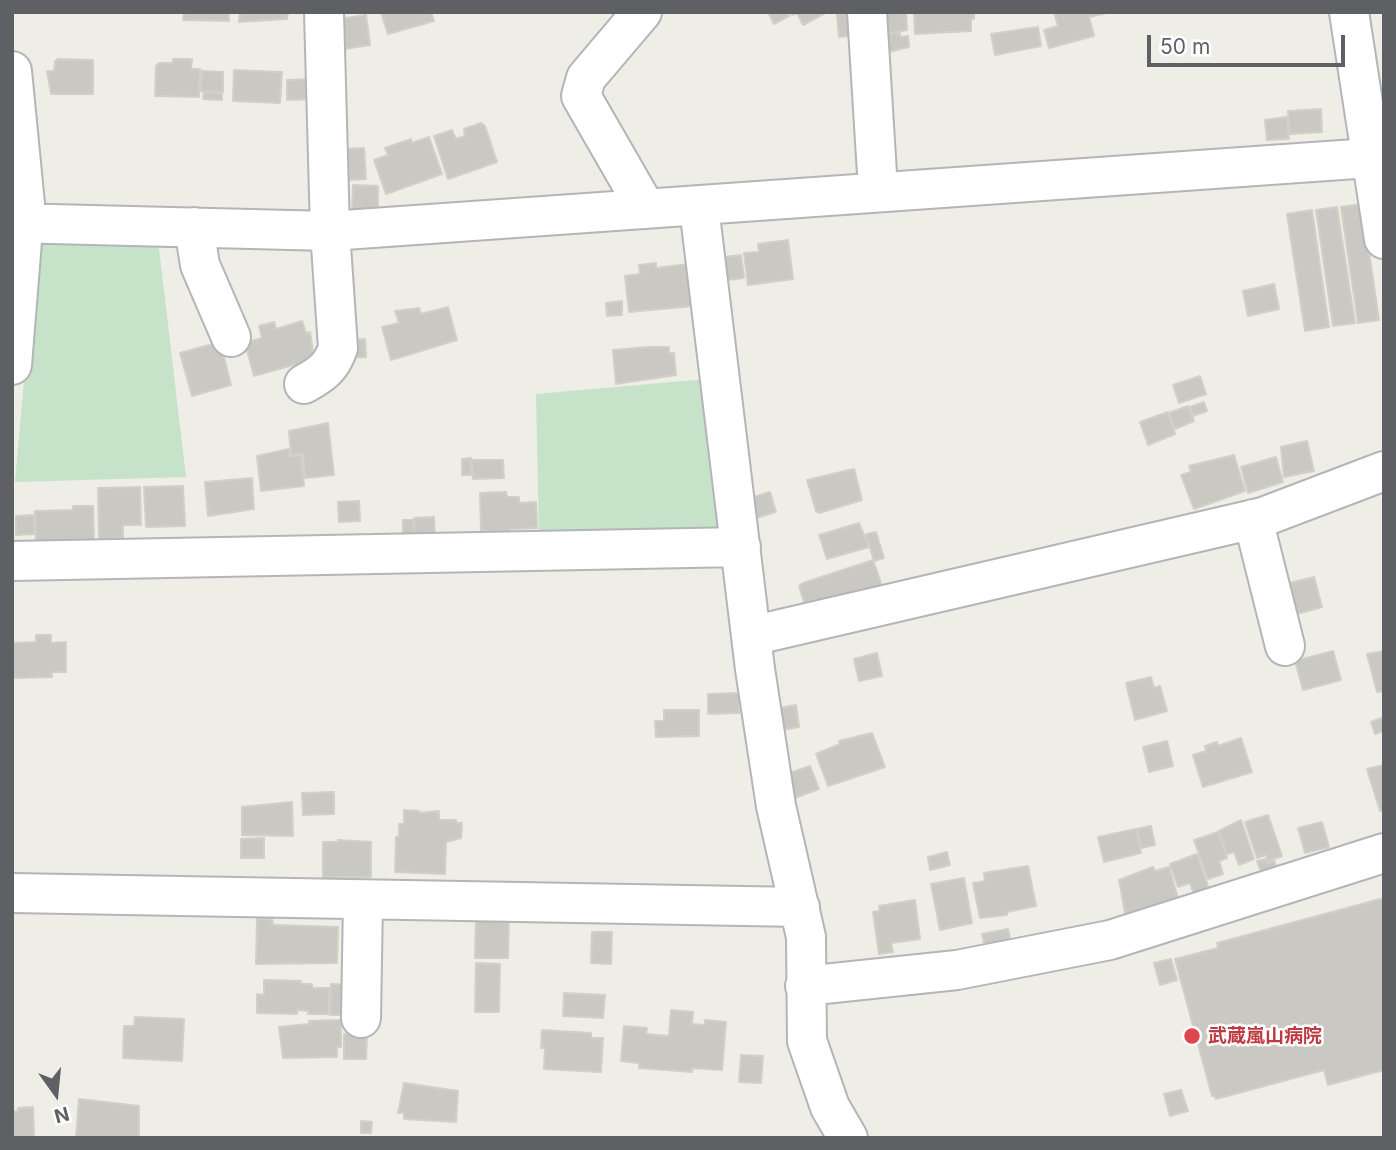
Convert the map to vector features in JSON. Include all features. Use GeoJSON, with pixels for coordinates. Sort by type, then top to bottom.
{"type":"FeatureCollection","features":[{"type":"Feature","properties":{"kind":"street"},"geometry":{"type":"LineString","coordinates":[[304,384],[324,374],[333,363],[338,348],[330,231],[324,12]]}},
{"type":"Feature","properties":{"kind":"street"},"geometry":{"type":"LineString","coordinates":[[642,12],[586,78],[581,96],[646,209]]}},
{"type":"Feature","properties":{"kind":"street"},"geometry":{"type":"LineString","coordinates":[[867,12],[878,190]]}},
{"type":"Feature","properties":{"kind":"street"},"geometry":{"type":"LineString","coordinates":[[1349,12],[1378,157],[1384,239]]}},
{"type":"Feature","properties":{"kind":"street"},"geometry":{"type":"LineString","coordinates":[[12,71],[25,204],[18,223],[12,365]]}},
{"type":"Feature","properties":{"kind":"street"},"geometry":{"type":"LineString","coordinates":[[18,223],[330,231],[699,207],[878,190],[1378,157]]}},
{"type":"Feature","properties":{"kind":"street"},"geometry":{"type":"LineString","coordinates":[[699,207],[751,636],[776,806],[806,937],[805,1023],[811,1059],[830,1107],[848,1138]]}},
{"type":"Feature","properties":{"kind":"street"},"geometry":{"type":"LineString","coordinates":[[194,227],[200,265],[231,337]]}},
{"type":"Feature","properties":{"kind":"street"},"geometry":{"type":"LineString","coordinates":[[751,636],[1253,519],[1384,471]]}},
{"type":"Feature","properties":{"kind":"street"},"geometry":{"type":"LineString","coordinates":[[1253,519],[1285,646]]}},
{"type":"Feature","properties":{"kind":"street"},"geometry":{"type":"LineString","coordinates":[[12,561],[741,547]]}},
{"type":"Feature","properties":{"kind":"street"},"geometry":{"type":"LineString","coordinates":[[804,986],[957,970],[1110,940],[1384,852]]}},
{"type":"Feature","properties":{"kind":"street"},"geometry":{"type":"LineString","coordinates":[[12,893],[800,907]]}},
{"type":"Feature","properties":{"kind":"street"},"geometry":{"type":"LineString","coordinates":[[361,1018],[363,901]]}},
{"type":"Feature","properties":{"kind":"green space"},"geometry":{"type":"Polygon","coordinates":[[[37,235],[158,240],[186,477],[15,482],[37,235]]]}},
{"type":"Feature","properties":{"kind":"green space"},"geometry":{"type":"Polygon","coordinates":[[[707,379],[722,530],[539,537],[536,394],[707,379]]]}},
{"type":"Feature","properties":{"kind":"building"},"geometry":{"type":"Polygon","coordinates":[[[184,12],[229,12],[229,21],[183,20],[184,12]]]}},
{"type":"Feature","properties":{"kind":"building"},"geometry":{"type":"Polygon","coordinates":[[[240,12],[288,12],[287,19],[239,22],[240,12]]]}},
{"type":"Feature","properties":{"kind":"building"},"geometry":{"type":"Polygon","coordinates":[[[381,12],[431,12],[434,21],[388,34],[381,12]]]}},
{"type":"Feature","properties":{"kind":"building"},"geometry":{"type":"Polygon","coordinates":[[[768,12],[787,12],[789,16],[774,24],[768,12]]]}},
{"type":"Feature","properties":{"kind":"building"},"geometry":{"type":"Polygon","coordinates":[[[791,12],[825,13],[803,25],[797,13],[792,15],[791,12]]]}},
{"type":"Feature","properties":{"kind":"building"},"geometry":{"type":"Polygon","coordinates":[[[857,12],[859,35],[839,37],[837,14],[857,12]]]}},
{"type":"Feature","properties":{"kind":"building"},"geometry":{"type":"Polygon","coordinates":[[[881,12],[906,12],[907,30],[883,34],[881,12]]]}},
{"type":"Feature","properties":{"kind":"building"},"geometry":{"type":"Polygon","coordinates":[[[914,12],[974,12],[974,19],[971,19],[971,31],[915,34],[914,12]]]}},
{"type":"Feature","properties":{"kind":"building"},"geometry":{"type":"Polygon","coordinates":[[[1054,12],[1107,13],[1089,17],[1094,36],[1049,48],[1044,30],[1058,26],[1054,12]]]}},
{"type":"Feature","properties":{"kind":"building"},"geometry":{"type":"Polygon","coordinates":[[[366,15],[370,45],[343,49],[339,19],[366,15]]]}},
{"type":"Feature","properties":{"kind":"building"},"geometry":{"type":"Polygon","coordinates":[[[1038,27],[1041,46],[995,55],[991,34],[1038,27]]]}},
{"type":"Feature","properties":{"kind":"building"},"geometry":{"type":"Polygon","coordinates":[[[900,33],[900,37],[908,36],[909,47],[885,53],[883,35],[900,33]]]}},
{"type":"Feature","properties":{"kind":"building"},"geometry":{"type":"Polygon","coordinates":[[[173,59],[192,59],[191,69],[200,69],[199,97],[155,96],[156,66],[159,63],[173,63],[173,59]]]}},
{"type":"Feature","properties":{"kind":"building"},"geometry":{"type":"Polygon","coordinates":[[[93,60],[93,94],[51,94],[47,71],[54,71],[55,61],[93,60]]]}},
{"type":"Feature","properties":{"kind":"building"},"geometry":{"type":"Polygon","coordinates":[[[234,70],[282,72],[280,103],[233,101],[234,70]]]}},
{"type":"Feature","properties":{"kind":"building"},"geometry":{"type":"Polygon","coordinates":[[[202,71],[223,72],[223,92],[201,91],[202,71]]]}},
{"type":"Feature","properties":{"kind":"building"},"geometry":{"type":"Polygon","coordinates":[[[313,79],[314,99],[287,100],[287,80],[313,79]]]}},
{"type":"Feature","properties":{"kind":"building"},"geometry":{"type":"Polygon","coordinates":[[[204,93],[222,93],[222,100],[203,99],[204,93]]]}},
{"type":"Feature","properties":{"kind":"building"},"geometry":{"type":"Polygon","coordinates":[[[1321,109],[1322,132],[1290,134],[1288,111],[1321,109]]]}},
{"type":"Feature","properties":{"kind":"building"},"geometry":{"type":"Polygon","coordinates":[[[1287,117],[1289,139],[1267,140],[1265,120],[1287,117]]]}},
{"type":"Feature","properties":{"kind":"building"},"geometry":{"type":"Polygon","coordinates":[[[481,123],[485,126],[497,162],[448,179],[434,136],[452,130],[456,139],[465,136],[464,129],[481,123]]]}},
{"type":"Feature","properties":{"kind":"building"},"geometry":{"type":"Polygon","coordinates":[[[429,137],[442,174],[386,194],[374,160],[388,155],[385,148],[411,139],[412,143],[429,137]]]}},
{"type":"Feature","properties":{"kind":"building"},"geometry":{"type":"Polygon","coordinates":[[[364,148],[366,179],[349,180],[348,149],[364,148]]]}},
{"type":"Feature","properties":{"kind":"building"},"geometry":{"type":"Polygon","coordinates":[[[353,185],[378,186],[378,213],[352,213],[353,185]]]}},
{"type":"Feature","properties":{"kind":"building"},"geometry":{"type":"Polygon","coordinates":[[[1362,204],[1379,320],[1358,323],[1341,207],[1362,204]]]}},
{"type":"Feature","properties":{"kind":"building"},"geometry":{"type":"Polygon","coordinates":[[[1337,207],[1355,323],[1333,326],[1316,210],[1337,207]]]}},
{"type":"Feature","properties":{"kind":"building"},"geometry":{"type":"Polygon","coordinates":[[[1312,210],[1329,327],[1305,331],[1287,214],[1312,210]]]}},
{"type":"Feature","properties":{"kind":"building"},"geometry":{"type":"Polygon","coordinates":[[[788,240],[793,279],[748,285],[744,253],[759,252],[758,244],[788,240]]]}},
{"type":"Feature","properties":{"kind":"building"},"geometry":{"type":"Polygon","coordinates":[[[741,255],[744,278],[721,281],[718,258],[741,255]]]}},
{"type":"Feature","properties":{"kind":"building"},"geometry":{"type":"Polygon","coordinates":[[[656,263],[656,268],[689,264],[693,306],[629,312],[625,276],[640,274],[639,265],[656,263]]]}},
{"type":"Feature","properties":{"kind":"building"},"geometry":{"type":"Polygon","coordinates":[[[1274,284],[1279,309],[1248,316],[1243,291],[1274,284]]]}},
{"type":"Feature","properties":{"kind":"building"},"geometry":{"type":"Polygon","coordinates":[[[622,301],[622,315],[607,316],[606,303],[622,301]]]}},
{"type":"Feature","properties":{"kind":"building"},"geometry":{"type":"Polygon","coordinates":[[[448,307],[457,340],[391,360],[382,327],[399,323],[395,311],[419,308],[421,314],[448,307]]]}},
{"type":"Feature","properties":{"kind":"building"},"geometry":{"type":"Polygon","coordinates":[[[302,321],[306,333],[310,332],[314,359],[254,376],[245,343],[262,338],[259,326],[274,322],[276,329],[302,321]]]}},
{"type":"Feature","properties":{"kind":"building"},"geometry":{"type":"Polygon","coordinates":[[[365,339],[366,357],[346,358],[347,340],[365,339]]]}},
{"type":"Feature","properties":{"kind":"building"},"geometry":{"type":"Polygon","coordinates":[[[220,342],[231,385],[192,396],[180,353],[220,342]]]}},
{"type":"Feature","properties":{"kind":"building"},"geometry":{"type":"Polygon","coordinates":[[[669,347],[669,353],[674,353],[676,375],[616,384],[613,350],[669,347]]]}},
{"type":"Feature","properties":{"kind":"building"},"geometry":{"type":"Polygon","coordinates":[[[1200,376],[1206,394],[1179,403],[1173,385],[1200,376]]]}},
{"type":"Feature","properties":{"kind":"building"},"geometry":{"type":"Polygon","coordinates":[[[1204,402],[1207,411],[1193,416],[1190,407],[1204,402]]]}},
{"type":"Feature","properties":{"kind":"building"},"geometry":{"type":"Polygon","coordinates":[[[1188,406],[1194,421],[1175,429],[1169,413],[1188,406]]]}},
{"type":"Feature","properties":{"kind":"building"},"geometry":{"type":"Polygon","coordinates":[[[1168,412],[1175,434],[1148,445],[1140,422],[1168,412]]]}},
{"type":"Feature","properties":{"kind":"building"},"geometry":{"type":"Polygon","coordinates":[[[328,423],[334,475],[305,478],[303,454],[291,455],[289,431],[328,423]]]}},
{"type":"Feature","properties":{"kind":"building"},"geometry":{"type":"Polygon","coordinates":[[[1307,441],[1314,471],[1284,477],[1281,447],[1307,441]]]}},
{"type":"Feature","properties":{"kind":"building"},"geometry":{"type":"Polygon","coordinates":[[[289,449],[290,457],[301,455],[304,486],[261,491],[257,456],[289,449]]]}},
{"type":"Feature","properties":{"kind":"building"},"geometry":{"type":"Polygon","coordinates":[[[1234,455],[1245,491],[1194,509],[1181,475],[1191,472],[1189,466],[1234,455]]]}},
{"type":"Feature","properties":{"kind":"building"},"geometry":{"type":"Polygon","coordinates":[[[1276,457],[1283,482],[1248,493],[1241,467],[1276,457]]]}},
{"type":"Feature","properties":{"kind":"building"},"geometry":{"type":"Polygon","coordinates":[[[471,458],[471,475],[462,475],[462,459],[471,458]]]}},
{"type":"Feature","properties":{"kind":"building"},"geometry":{"type":"Polygon","coordinates":[[[472,460],[503,460],[504,478],[473,479],[472,460]]]}},
{"type":"Feature","properties":{"kind":"building"},"geometry":{"type":"Polygon","coordinates":[[[854,469],[862,500],[819,513],[816,511],[807,480],[854,469]]]}},
{"type":"Feature","properties":{"kind":"building"},"geometry":{"type":"Polygon","coordinates":[[[252,478],[254,509],[208,516],[205,482],[252,478]]]}},
{"type":"Feature","properties":{"kind":"building"},"geometry":{"type":"Polygon","coordinates":[[[183,486],[185,526],[146,527],[144,487],[183,486]]]}},
{"type":"Feature","properties":{"kind":"building"},"geometry":{"type":"Polygon","coordinates":[[[140,487],[141,525],[123,525],[123,538],[99,539],[98,488],[140,487]]]}},
{"type":"Feature","properties":{"kind":"building"},"geometry":{"type":"Polygon","coordinates":[[[506,492],[507,497],[519,497],[519,503],[536,502],[537,528],[510,529],[510,534],[481,530],[480,493],[506,492]]]}},
{"type":"Feature","properties":{"kind":"building"},"geometry":{"type":"Polygon","coordinates":[[[770,492],[776,512],[756,518],[751,498],[770,492]]]}},
{"type":"Feature","properties":{"kind":"building"},"geometry":{"type":"Polygon","coordinates":[[[359,501],[360,521],[339,522],[338,502],[359,501]]]}},
{"type":"Feature","properties":{"kind":"building"},"geometry":{"type":"Polygon","coordinates":[[[73,506],[93,506],[94,542],[36,543],[35,511],[73,510],[73,506]]]}},
{"type":"Feature","properties":{"kind":"building"},"geometry":{"type":"Polygon","coordinates":[[[34,515],[34,534],[16,535],[16,516],[34,515]]]}},
{"type":"Feature","properties":{"kind":"building"},"geometry":{"type":"Polygon","coordinates":[[[434,517],[435,537],[415,538],[414,518],[434,517]]]}},
{"type":"Feature","properties":{"kind":"building"},"geometry":{"type":"Polygon","coordinates":[[[403,520],[413,520],[414,535],[403,535],[403,520]]]}},
{"type":"Feature","properties":{"kind":"building"},"geometry":{"type":"Polygon","coordinates":[[[859,523],[869,547],[827,559],[819,535],[859,523]]]}},
{"type":"Feature","properties":{"kind":"building"},"geometry":{"type":"Polygon","coordinates":[[[876,532],[884,558],[874,561],[866,534],[876,532]]]}},
{"type":"Feature","properties":{"kind":"building"},"geometry":{"type":"Polygon","coordinates":[[[873,560],[882,586],[806,608],[799,586],[803,583],[873,560]]]}},
{"type":"Feature","properties":{"kind":"building"},"geometry":{"type":"Polygon","coordinates":[[[1314,577],[1322,607],[1286,617],[1278,586],[1314,577]]]}},
{"type":"Feature","properties":{"kind":"building"},"geometry":{"type":"Polygon","coordinates":[[[36,635],[51,635],[51,643],[66,642],[66,672],[52,672],[52,677],[15,678],[12,673],[12,643],[36,642],[36,635]]]}},
{"type":"Feature","properties":{"kind":"building"},"geometry":{"type":"Polygon","coordinates":[[[1333,651],[1341,680],[1303,690],[1295,661],[1333,651]]]}},
{"type":"Feature","properties":{"kind":"building"},"geometry":{"type":"Polygon","coordinates":[[[1384,651],[1384,691],[1377,692],[1367,654],[1384,651]]]}},
{"type":"Feature","properties":{"kind":"building"},"geometry":{"type":"Polygon","coordinates":[[[877,653],[882,676],[859,681],[854,659],[877,653]]]}},
{"type":"Feature","properties":{"kind":"building"},"geometry":{"type":"Polygon","coordinates":[[[1151,677],[1154,688],[1160,686],[1167,711],[1135,720],[1126,683],[1151,677]]]}},
{"type":"Feature","properties":{"kind":"building"},"geometry":{"type":"Polygon","coordinates":[[[739,693],[739,713],[708,714],[708,694],[739,693]]]}},
{"type":"Feature","properties":{"kind":"building"},"geometry":{"type":"Polygon","coordinates":[[[796,705],[799,727],[777,731],[774,709],[796,705]]]}},
{"type":"Feature","properties":{"kind":"building"},"geometry":{"type":"Polygon","coordinates":[[[664,710],[699,710],[699,736],[656,737],[655,721],[664,721],[664,710]]]}},
{"type":"Feature","properties":{"kind":"building"},"geometry":{"type":"Polygon","coordinates":[[[1384,717],[1384,731],[1375,734],[1371,722],[1384,717]]]}},
{"type":"Feature","properties":{"kind":"building"},"geometry":{"type":"Polygon","coordinates":[[[872,733],[885,767],[828,786],[816,754],[840,744],[839,741],[872,733]]]}},
{"type":"Feature","properties":{"kind":"building"},"geometry":{"type":"Polygon","coordinates":[[[1241,738],[1252,772],[1203,787],[1193,755],[1206,751],[1205,746],[1217,742],[1218,746],[1241,738]]]}},
{"type":"Feature","properties":{"kind":"building"},"geometry":{"type":"Polygon","coordinates":[[[1167,741],[1173,766],[1149,772],[1143,747],[1167,741]]]}},
{"type":"Feature","properties":{"kind":"building"},"geometry":{"type":"Polygon","coordinates":[[[1384,765],[1384,810],[1380,811],[1367,769],[1384,765]]]}},
{"type":"Feature","properties":{"kind":"building"},"geometry":{"type":"Polygon","coordinates":[[[810,766],[819,789],[792,799],[784,775],[810,766]]]}},
{"type":"Feature","properties":{"kind":"building"},"geometry":{"type":"Polygon","coordinates":[[[334,792],[334,814],[303,815],[302,793],[334,792]]]}},
{"type":"Feature","properties":{"kind":"building"},"geometry":{"type":"Polygon","coordinates":[[[292,802],[293,836],[242,835],[242,807],[292,802]]]}},
{"type":"Feature","properties":{"kind":"building"},"geometry":{"type":"Polygon","coordinates":[[[404,810],[419,813],[439,811],[439,820],[456,820],[456,823],[462,823],[461,838],[446,842],[445,874],[395,872],[396,837],[399,837],[399,824],[404,824],[404,810]]]}},
{"type":"Feature","properties":{"kind":"building"},"geometry":{"type":"Polygon","coordinates":[[[1268,815],[1282,856],[1268,861],[1266,855],[1257,858],[1245,822],[1268,815]]]}},
{"type":"Feature","properties":{"kind":"building"},"geometry":{"type":"Polygon","coordinates":[[[1241,820],[1254,859],[1239,865],[1234,852],[1227,854],[1219,831],[1241,820]]]}},
{"type":"Feature","properties":{"kind":"building"},"geometry":{"type":"Polygon","coordinates":[[[1322,822],[1329,847],[1305,853],[1298,828],[1322,822]]]}},
{"type":"Feature","properties":{"kind":"building"},"geometry":{"type":"Polygon","coordinates":[[[1151,826],[1155,845],[1141,848],[1137,829],[1151,826]]]}},
{"type":"Feature","properties":{"kind":"building"},"geometry":{"type":"Polygon","coordinates":[[[1136,829],[1141,853],[1104,862],[1098,837],[1136,829]]]}},
{"type":"Feature","properties":{"kind":"building"},"geometry":{"type":"Polygon","coordinates":[[[1218,832],[1227,858],[1219,861],[1223,874],[1208,879],[1194,840],[1218,832]]]}},
{"type":"Feature","properties":{"kind":"building"},"geometry":{"type":"Polygon","coordinates":[[[264,838],[264,858],[241,858],[241,839],[264,838]]]}},
{"type":"Feature","properties":{"kind":"building"},"geometry":{"type":"Polygon","coordinates":[[[323,842],[371,842],[371,877],[323,877],[323,842]]]}},
{"type":"Feature","properties":{"kind":"building"},"geometry":{"type":"Polygon","coordinates":[[[947,852],[950,865],[930,870],[928,857],[947,852]]]}},
{"type":"Feature","properties":{"kind":"building"},"geometry":{"type":"Polygon","coordinates":[[[1197,854],[1211,895],[1196,900],[1190,883],[1178,887],[1170,864],[1197,854]]]}},
{"type":"Feature","properties":{"kind":"building"},"geometry":{"type":"Polygon","coordinates":[[[1266,859],[1267,863],[1274,860],[1280,876],[1264,882],[1257,861],[1266,859]]]}},
{"type":"Feature","properties":{"kind":"building"},"geometry":{"type":"Polygon","coordinates":[[[1028,866],[1036,906],[1007,912],[1007,915],[980,918],[973,883],[985,881],[984,873],[1028,866]]]}},
{"type":"Feature","properties":{"kind":"building"},"geometry":{"type":"Polygon","coordinates":[[[1153,867],[1155,871],[1169,867],[1179,902],[1126,918],[1119,880],[1153,867]]]}},
{"type":"Feature","properties":{"kind":"building"},"geometry":{"type":"Polygon","coordinates":[[[964,878],[972,923],[940,930],[931,884],[964,878]]]}},
{"type":"Feature","properties":{"kind":"building"},"geometry":{"type":"Polygon","coordinates":[[[1384,898],[1384,1070],[1328,1085],[1324,1070],[1216,1099],[1212,1096],[1175,959],[1218,948],[1217,943],[1384,898]]]}},
{"type":"Feature","properties":{"kind":"building"},"geometry":{"type":"Polygon","coordinates":[[[915,900],[920,939],[891,943],[893,952],[879,954],[873,912],[880,911],[879,906],[915,900]]]}},
{"type":"Feature","properties":{"kind":"building"},"geometry":{"type":"Polygon","coordinates":[[[476,917],[509,917],[508,958],[475,958],[476,917]]]}},
{"type":"Feature","properties":{"kind":"building"},"geometry":{"type":"Polygon","coordinates":[[[257,919],[272,919],[273,925],[338,927],[337,963],[256,964],[257,919]]]}},
{"type":"Feature","properties":{"kind":"building"},"geometry":{"type":"Polygon","coordinates":[[[1008,929],[1012,948],[986,953],[982,934],[1008,929]]]}},
{"type":"Feature","properties":{"kind":"building"},"geometry":{"type":"Polygon","coordinates":[[[592,932],[612,932],[611,964],[591,963],[592,932]]]}},
{"type":"Feature","properties":{"kind":"building"},"geometry":{"type":"Polygon","coordinates":[[[1171,959],[1177,980],[1160,985],[1154,963],[1171,959]]]}},
{"type":"Feature","properties":{"kind":"building"},"geometry":{"type":"Polygon","coordinates":[[[476,963],[500,964],[499,1012],[475,1012],[476,963]]]}},
{"type":"Feature","properties":{"kind":"building"},"geometry":{"type":"Polygon","coordinates":[[[264,980],[301,981],[300,984],[312,984],[312,988],[329,988],[329,1014],[308,1014],[308,1011],[297,1010],[297,1014],[257,1013],[257,994],[264,995],[264,980]]]}},
{"type":"Feature","properties":{"kind":"building"},"geometry":{"type":"Polygon","coordinates":[[[331,984],[352,985],[352,1015],[330,1015],[331,984]]]}},
{"type":"Feature","properties":{"kind":"building"},"geometry":{"type":"Polygon","coordinates":[[[564,993],[605,995],[603,1018],[563,1016],[564,993]]]}},
{"type":"Feature","properties":{"kind":"building"},"geometry":{"type":"Polygon","coordinates":[[[671,1010],[693,1012],[692,1024],[705,1025],[705,1020],[726,1022],[722,1070],[692,1068],[692,1072],[639,1068],[639,1063],[621,1061],[624,1026],[647,1028],[646,1034],[669,1036],[671,1010]]]}},
{"type":"Feature","properties":{"kind":"building"},"geometry":{"type":"Polygon","coordinates":[[[135,1017],[184,1019],[182,1061],[123,1058],[124,1026],[134,1026],[135,1017]]]}},
{"type":"Feature","properties":{"kind":"building"},"geometry":{"type":"Polygon","coordinates":[[[341,1020],[341,1047],[337,1047],[337,1057],[283,1058],[279,1027],[309,1024],[309,1021],[341,1020]]]}},
{"type":"Feature","properties":{"kind":"building"},"geometry":{"type":"Polygon","coordinates":[[[542,1030],[591,1033],[591,1038],[603,1038],[601,1072],[544,1069],[542,1030]]]}},
{"type":"Feature","properties":{"kind":"building"},"geometry":{"type":"Polygon","coordinates":[[[344,1034],[367,1034],[366,1059],[344,1059],[344,1034]]]}},
{"type":"Feature","properties":{"kind":"building"},"geometry":{"type":"Polygon","coordinates":[[[741,1055],[763,1056],[761,1083],[739,1082],[741,1055]]]}},
{"type":"Feature","properties":{"kind":"building"},"geometry":{"type":"Polygon","coordinates":[[[404,1083],[458,1091],[456,1122],[404,1119],[404,1113],[398,1113],[404,1083]]]}},
{"type":"Feature","properties":{"kind":"building"},"geometry":{"type":"Polygon","coordinates":[[[1181,1090],[1188,1111],[1170,1116],[1164,1094],[1181,1090]]]}},
{"type":"Feature","properties":{"kind":"building"},"geometry":{"type":"Polygon","coordinates":[[[79,1099],[139,1106],[139,1138],[76,1138],[79,1099]]]}},
{"type":"Feature","properties":{"kind":"building"},"geometry":{"type":"Polygon","coordinates":[[[33,1107],[34,1138],[12,1138],[12,1111],[33,1107]]]}},
{"type":"Feature","properties":{"kind":"building"},"geometry":{"type":"Polygon","coordinates":[[[361,1121],[372,1122],[371,1133],[361,1133],[361,1121]]]}},
{"type":"Feature","properties":{"kind":"place","name":"武蔵嵐山病院"},"geometry":{"type":"Point","coordinates":[1192,1036]}}]}
